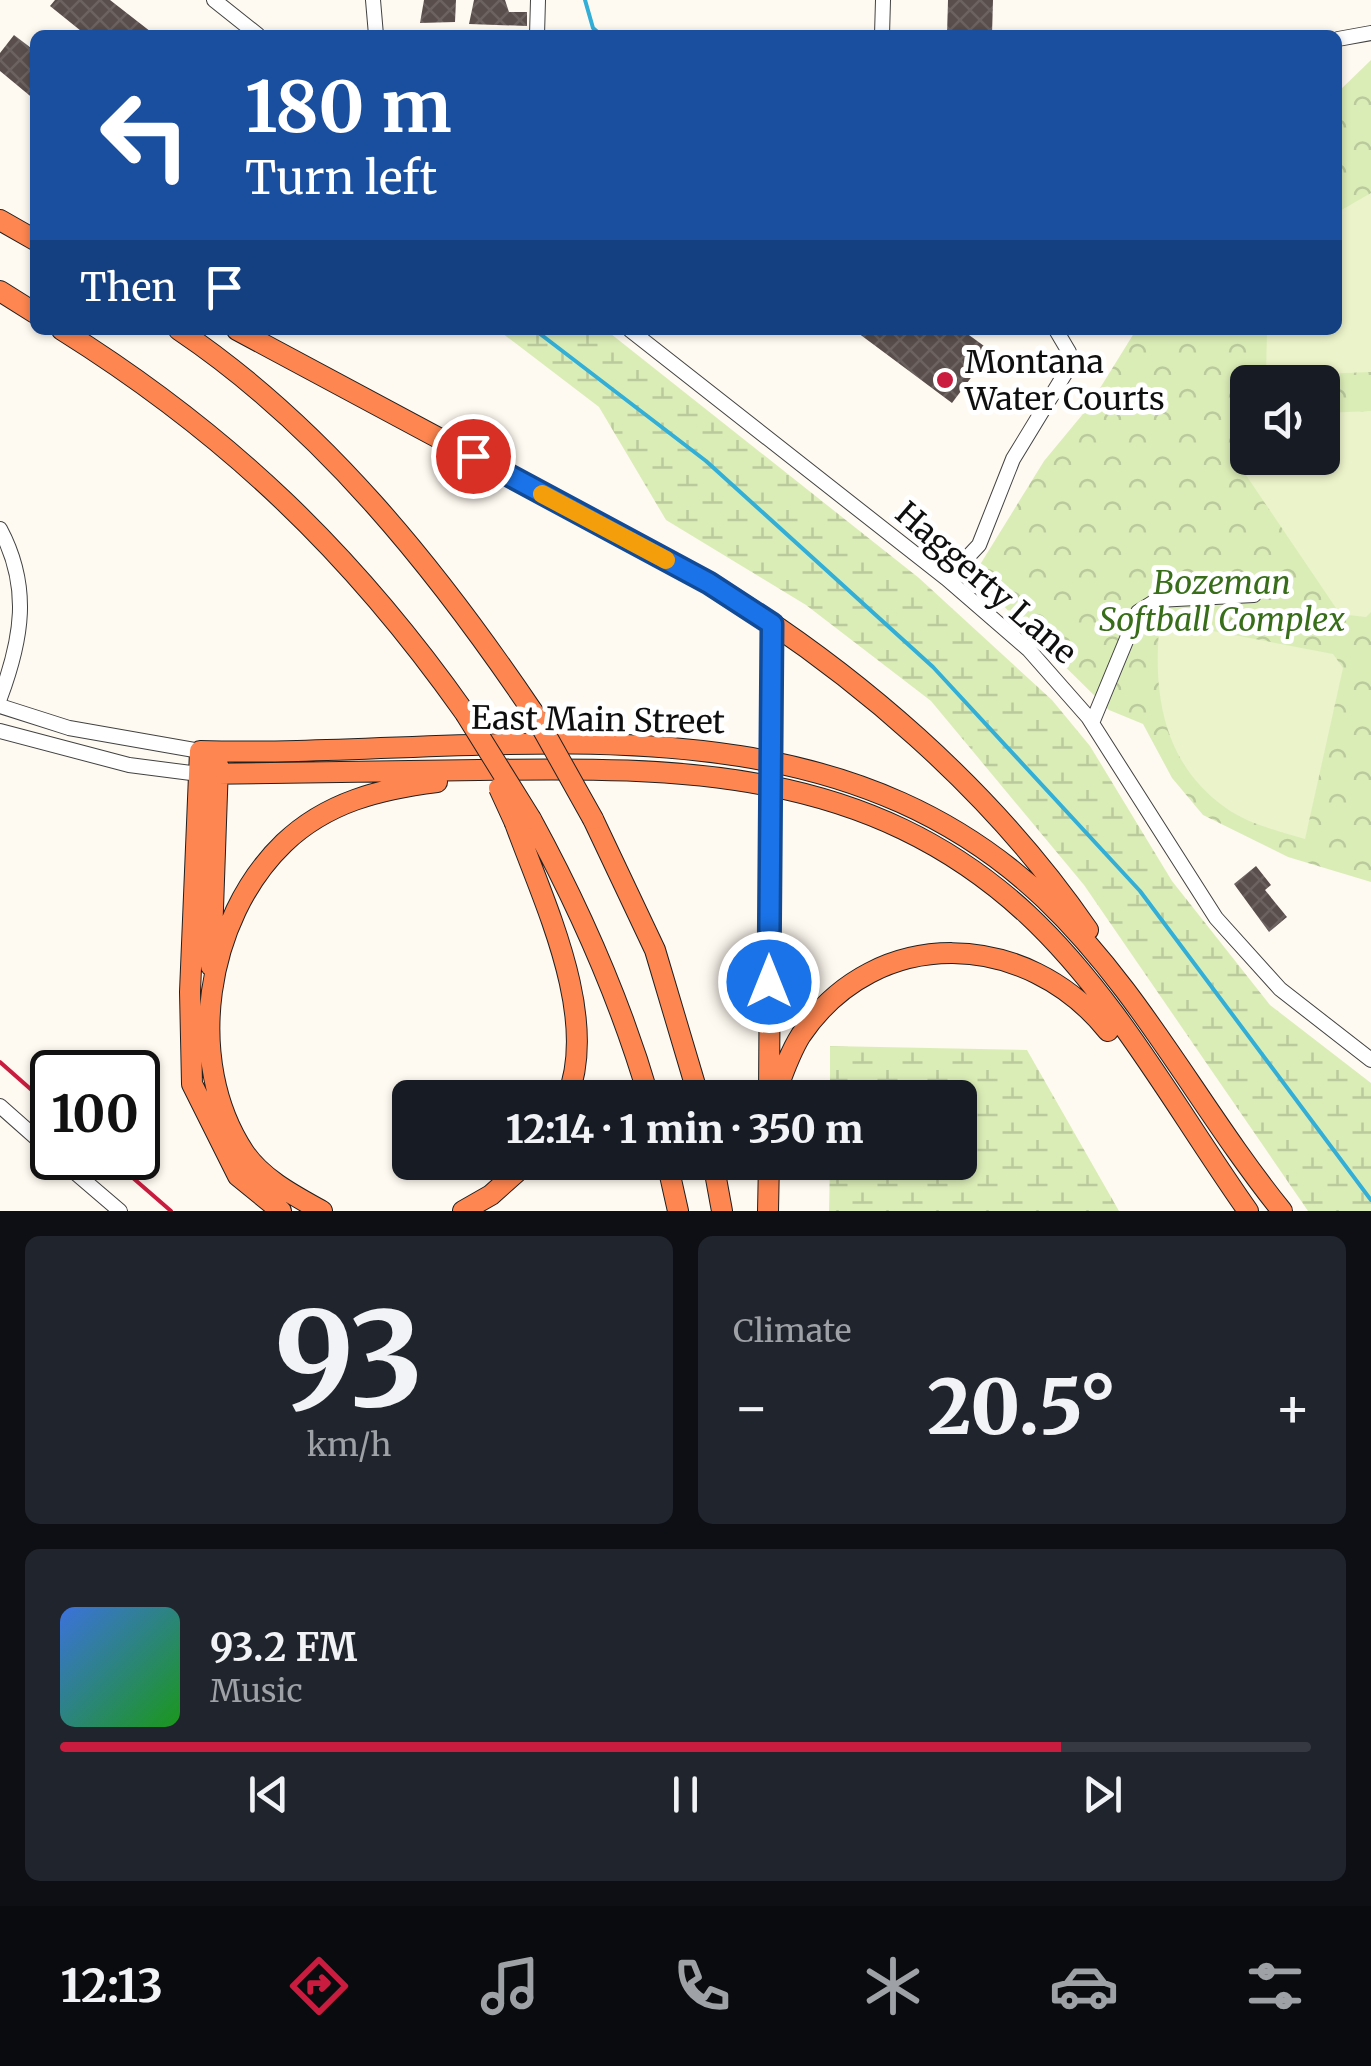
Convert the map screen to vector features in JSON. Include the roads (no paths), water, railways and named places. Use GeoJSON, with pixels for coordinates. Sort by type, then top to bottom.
{"type":"FeatureCollection","features":[{"type":"Feature","properties":{"kind":"highway"},"geometry":{"type":"LineString","coordinates":[[0,217],[30,223]]}},
{"type":"Feature","properties":{"kind":"highway"},"geometry":{"type":"LineString","coordinates":[[0,217],[30,237]]}},
{"type":"Feature","properties":{"kind":"highway"},"geometry":{"type":"LineString","coordinates":[[0,291],[30,310]]}},
{"type":"Feature","properties":{"kind":"highway"},"geometry":{"type":"LineString","coordinates":[[70,335],[135,376],[232,453],[323,536],[404,627],[465,714],[523,821],[566,883],[644,1080]]}},
{"type":"Feature","properties":{"kind":"highway"},"geometry":{"type":"LineString","coordinates":[[186,335],[285,416],[368,499],[471,621],[533,712],[593,819],[654,950],[694,1080]]}},
{"type":"Feature","properties":{"kind":"highway"},"geometry":{"type":"LineString","coordinates":[[245,335],[709,583],[772,624],[897,724],[1002,818],[1057,885],[1126,985]]}},
{"type":"Feature","properties":{"kind":"highway"},"geometry":{"type":"LineString","coordinates":[[772,624],[772,1080]]}},
{"type":"Feature","properties":{"kind":"highway","name":"East Main Street"},"geometry":{"type":"LineString","coordinates":[[210,752],[647,745],[770,759],[874,793],[922,814],[992,855],[1044,898],[1126,985],[1282,1211]]}},
{"type":"Feature","properties":{"kind":"highway"},"geometry":{"type":"LineString","coordinates":[[210,752],[190,992],[192,1084],[238,1176],[281,1211]]}},
{"type":"Feature","properties":{"kind":"highway"},"geometry":{"type":"LineString","coordinates":[[208,1048],[213,984],[228,934],[250,884],[284,843],[326,812],[378,789],[533,769]]}},
{"type":"Feature","properties":{"kind":"highway","name":"East Main Street"},"geometry":{"type":"LineString","coordinates":[[208,774],[646,769],[770,783],[848,808],[911,836],[978,875],[1028,915],[1099,997],[1248,1211]]}},
{"type":"Feature","properties":{"kind":"highway"},"geometry":{"type":"LineString","coordinates":[[208,774],[208,1048],[218,1104],[246,1155],[282,1189],[322,1211]]}},
{"type":"Feature","properties":{"kind":"highway"},"geometry":{"type":"LineString","coordinates":[[523,821],[560,949],[576,1022],[574,1080]]}},
{"type":"Feature","properties":{"kind":"highway"},"geometry":{"type":"LineString","coordinates":[[780,1080],[803,1032],[858,978],[899,960],[940,952],[985,955],[1019,963],[1092,1011],[1224,1176]]}},
{"type":"Feature","properties":{"kind":"highway"},"geometry":{"type":"LineString","coordinates":[[463,1211],[492,1195],[508,1180]]}},
{"type":"Feature","properties":{"kind":"highway"},"geometry":{"type":"LineString","coordinates":[[672,1180],[678,1211]]}},
{"type":"Feature","properties":{"kind":"highway"},"geometry":{"type":"LineString","coordinates":[[716,1180],[722,1211]]}},
{"type":"Feature","properties":{"kind":"highway"},"geometry":{"type":"LineString","coordinates":[[768,1211],[769,1180]]}},
{"type":"Feature","properties":{"kind":"street"},"geometry":{"type":"LineString","coordinates":[[214,0],[252,30]]}},
{"type":"Feature","properties":{"kind":"street"},"geometry":{"type":"LineString","coordinates":[[374,0],[376,30]]}},
{"type":"Feature","properties":{"kind":"street"},"geometry":{"type":"LineString","coordinates":[[537,30],[538,0]]}},
{"type":"Feature","properties":{"kind":"street"},"geometry":{"type":"LineString","coordinates":[[882,0],[882,30]]}},
{"type":"Feature","properties":{"kind":"street"},"geometry":{"type":"LineString","coordinates":[[1342,38],[1371,34]]}},
{"type":"Feature","properties":{"kind":"street","name":"Haggerty Lane"},"geometry":{"type":"LineString","coordinates":[[636,335],[947,579],[1029,650],[1092,723],[1216,918],[1280,988],[1371,1060]]}},
{"type":"Feature","properties":{"kind":"street"},"geometry":{"type":"LineString","coordinates":[[947,579],[979,546],[1013,459],[1066,372],[1069,352],[1059,335]]}},
{"type":"Feature","properties":{"kind":"street"},"geometry":{"type":"LineString","coordinates":[[0,530],[18,573],[22,616],[0,698]]}},
{"type":"Feature","properties":{"kind":"street"},"geometry":{"type":"LineString","coordinates":[[1092,723],[1138,612],[1157,600],[1254,595]]}},
{"type":"Feature","properties":{"kind":"street"},"geometry":{"type":"LineString","coordinates":[[0,706],[69,728],[210,752]]}},
{"type":"Feature","properties":{"kind":"street"},"geometry":{"type":"LineString","coordinates":[[0,732],[129,765],[208,774]]}},
{"type":"Feature","properties":{"kind":"street"},"geometry":{"type":"LineString","coordinates":[[0,1106],[30,1133]]}},
{"type":"Feature","properties":{"kind":"street"},"geometry":{"type":"LineString","coordinates":[[84,1180],[120,1211]]}},
{"type":"Feature","properties":{"kind":"waterway"},"geometry":{"type":"LineString","coordinates":[[585,0],[595,30]]}},
{"type":"Feature","properties":{"kind":"waterway"},"geometry":{"type":"LineString","coordinates":[[542,335],[706,461],[933,667],[1140,891],[1371,1200]]}},
{"type":"Feature","properties":{"kind":"railway"},"geometry":{"type":"LineString","coordinates":[[0,1062],[30,1089]]}},
{"type":"Feature","properties":{"kind":"railway"},"geometry":{"type":"LineString","coordinates":[[135,1180],[171,1211]]}},
{"type":"Feature","properties":{"kind":"place","name":"Montana Water Courts"},"geometry":{"type":"Point","coordinates":[945,380]}},
{"type":"Feature","properties":{"kind":"park label","name":"Bozeman Softball Complex"},"geometry":{"type":"Point","coordinates":[1222,602]}}]}
